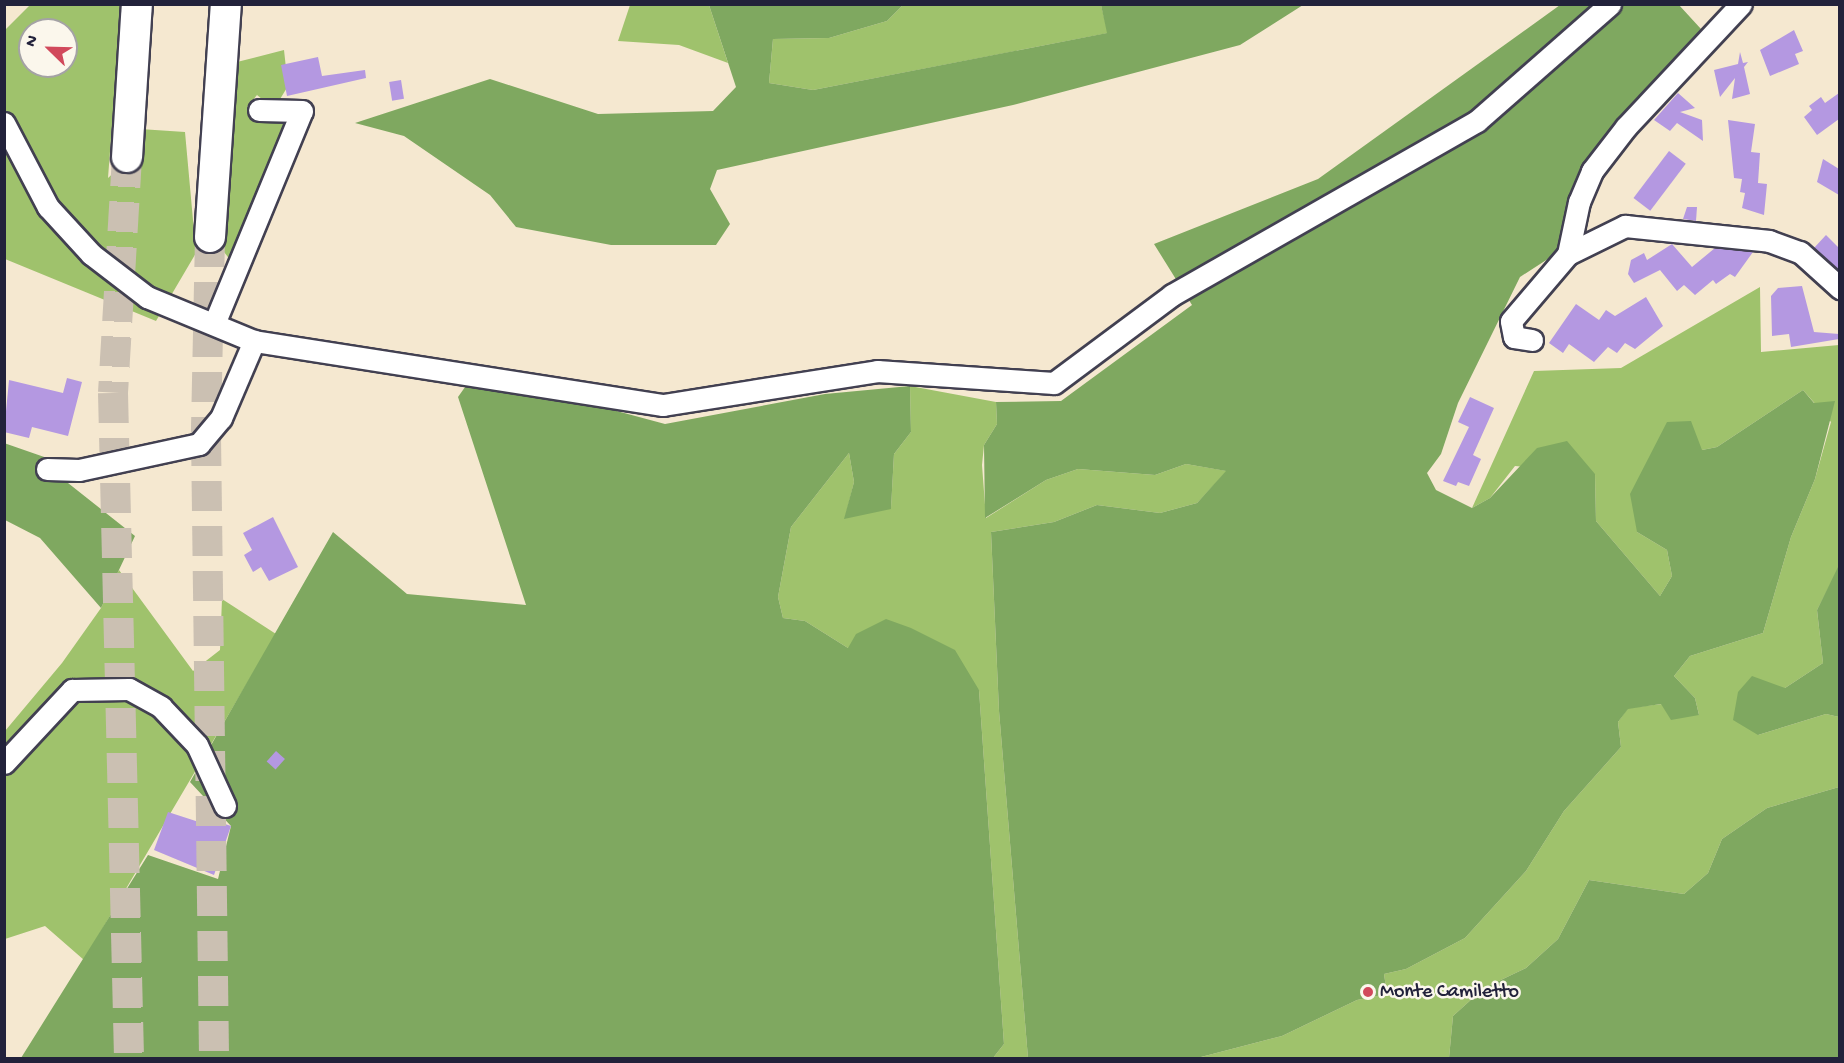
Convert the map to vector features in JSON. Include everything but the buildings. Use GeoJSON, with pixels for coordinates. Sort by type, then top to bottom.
{"type":"FeatureCollection","features":[{"type":"Feature","properties":{"kind":"highway"},"geometry":{"type":"LineString","coordinates":[[127,157],[137,4]]}},
{"type":"Feature","properties":{"kind":"highway"},"geometry":{"type":"LineString","coordinates":[[210,237],[226,4]]}},
{"type":"Feature","properties":{"kind":"street"},"geometry":{"type":"LineString","coordinates":[[4,123],[48,207],[91,254],[147,297],[254,341],[663,405],[877,371],[1054,382],[1172,295],[1477,121],[1610,4]]}},
{"type":"Feature","properties":{"kind":"street"},"geometry":{"type":"LineString","coordinates":[[1568,254],[1578,201],[1592,171],[1626,127],[1741,4]]}},
{"type":"Feature","properties":{"kind":"street"},"geometry":{"type":"LineString","coordinates":[[214,324],[302,111],[260,110]]}},
{"type":"Feature","properties":{"kind":"street"},"geometry":{"type":"LineString","coordinates":[[1532,340],[1514,337],[1511,321],[1568,254],[1625,226],[1769,241],[1800,252],[1839,288]]}},
{"type":"Feature","properties":{"kind":"street"},"geometry":{"type":"LineString","coordinates":[[47,469],[79,470],[199,444],[220,418],[254,341]]}},
{"type":"Feature","properties":{"kind":"street"},"geometry":{"type":"LineString","coordinates":[[4,763],[72,690],[129,689],[161,707],[197,745],[225,806]]}},
{"type":"Feature","properties":{"kind":"green space"},"geometry":{"type":"Polygon","coordinates":[[[30,5],[121,5],[108,178],[139,150],[140,129],[185,132],[196,253],[156,321],[5,259],[4,31],[30,5]]]}},
{"type":"Feature","properties":{"kind":"green space"},"geometry":{"type":"Polygon","coordinates":[[[630,5],[709,5],[728,63],[679,45],[618,41],[630,5]]]}},
{"type":"Feature","properties":{"kind":"green space"},"geometry":{"type":"Polygon","coordinates":[[[709,5],[903,5],[887,21],[829,38],[773,39],[769,83],[813,90],[1107,33],[1101,5],[1303,5],[1240,45],[1013,105],[717,170],[710,189],[730,224],[716,245],[611,245],[516,227],[490,195],[404,136],[355,123],[490,79],[598,114],[713,111],[736,87],[709,5]]]}},
{"type":"Feature","properties":{"kind":"green space"},"geometry":{"type":"Polygon","coordinates":[[[903,5],[1101,5],[1108,33],[813,90],[769,83],[773,39],[829,38],[887,21],[903,5]]]}},
{"type":"Feature","properties":{"kind":"green space"},"geometry":{"type":"Polygon","coordinates":[[[1560,5],[1679,5],[1701,29],[1588,170],[1557,253],[1520,277],[1458,403],[1441,454],[1427,473],[1436,490],[1472,508],[1490,498],[1537,448],[1567,441],[1595,474],[1596,521],[1660,596],[1672,576],[1667,550],[1637,532],[1630,494],[1667,422],[1691,421],[1702,450],[1717,447],[1803,390],[1814,403],[1835,401],[1815,479],[1791,537],[1763,633],[1690,656],[1674,676],[1695,698],[1699,715],[1671,720],[1661,704],[1628,709],[1618,722],[1621,747],[1564,811],[1526,871],[1465,938],[1406,969],[1384,974],[1387,994],[1357,1000],[1282,1036],[1201,1057],[1028,1058],[999,711],[991,532],[1054,522],[1097,505],[1160,513],[1197,503],[1226,471],[1186,464],[1155,475],[1078,469],[1046,480],[985,518],[984,445],[997,424],[996,402],[1061,401],[1192,305],[1154,244],[1318,179],[1560,5]]]}},
{"type":"Feature","properties":{"kind":"green space"},"geometry":{"type":"Polygon","coordinates":[[[284,50],[288,86],[274,109],[257,95],[247,107],[259,119],[282,117],[289,134],[231,261],[224,252],[237,62],[284,50]]]}},
{"type":"Feature","properties":{"kind":"green space"},"geometry":{"type":"Polygon","coordinates":[[[1760,287],[1761,352],[1839,345],[1840,565],[1817,610],[1823,663],[1785,688],[1758,735],[1826,714],[1839,717],[1839,787],[1767,808],[1722,839],[1708,873],[1684,894],[1589,880],[1558,939],[1526,968],[1484,988],[1453,1016],[1449,1058],[1150,1058],[1201,1057],[1282,1036],[1357,1000],[1387,994],[1384,974],[1406,969],[1465,938],[1526,871],[1564,811],[1621,747],[1618,722],[1628,708],[1662,704],[1699,715],[1695,698],[1674,676],[1690,656],[1763,633],[1791,537],[1815,479],[1831,422],[1803,390],[1717,447],[1702,450],[1637,532],[1667,550],[1672,576],[1660,596],[1596,521],[1595,474],[1515,466],[1490,498],[1472,508],[1534,371],[1621,368],[1760,287]]]}},
{"type":"Feature","properties":{"kind":"green space"},"geometry":{"type":"Polygon","coordinates":[[[475,373],[665,424],[825,394],[910,386],[911,432],[894,454],[891,509],[844,519],[854,482],[849,453],[791,527],[778,597],[783,618],[805,621],[848,648],[856,634],[886,619],[911,628],[955,650],[979,690],[1004,1044],[993,1058],[21,1058],[148,855],[218,879],[231,826],[190,782],[333,532],[407,594],[526,605],[458,397],[475,373]]]}},
{"type":"Feature","properties":{"kind":"green space"},"geometry":{"type":"Polygon","coordinates":[[[910,386],[996,402],[997,424],[984,445],[982,465],[986,518],[1046,480],[1078,469],[1155,475],[1186,464],[1227,471],[1197,503],[1160,513],[1097,505],[1054,522],[991,532],[999,711],[1028,1058],[993,1058],[1004,1044],[979,690],[848,648],[805,621],[783,618],[778,597],[791,527],[849,453],[854,482],[845,518],[891,508],[894,454],[911,432],[910,386]]]}},
{"type":"Feature","properties":{"kind":"green space"},"geometry":{"type":"Polygon","coordinates":[[[4,443],[50,459],[68,483],[135,536],[101,608],[40,538],[5,520],[4,443]]]}},
{"type":"Feature","properties":{"kind":"green space"},"geometry":{"type":"Polygon","coordinates":[[[1839,565],[1839,717],[1826,714],[1758,735],[1733,720],[1738,692],[1752,676],[1785,688],[1823,663],[1817,610],[1839,565]]]}},
{"type":"Feature","properties":{"kind":"green space"},"geometry":{"type":"Polygon","coordinates":[[[119,570],[193,671],[220,650],[222,599],[276,634],[84,960],[45,926],[5,939],[5,731],[62,663],[101,608],[119,570]]]}},
{"type":"Feature","properties":{"kind":"green space"},"geometry":{"type":"Polygon","coordinates":[[[1839,787],[1839,1058],[1449,1058],[1453,1016],[1484,988],[1526,968],[1558,939],[1589,880],[1684,894],[1708,873],[1722,839],[1767,808],[1839,787]]]}},
{"type":"Feature","properties":{"kind":"tunnel"},"geometry":{"type":"LineString","coordinates":[[127,157],[113,393],[129,1058]]}},
{"type":"Feature","properties":{"kind":"tunnel"},"geometry":{"type":"LineString","coordinates":[[210,237],[206,436],[214,1058]]}},
{"type":"Feature","properties":{"kind":"place","name":"Monte Camiletto"},"geometry":{"type":"Point","coordinates":[1368,992]}}]}
